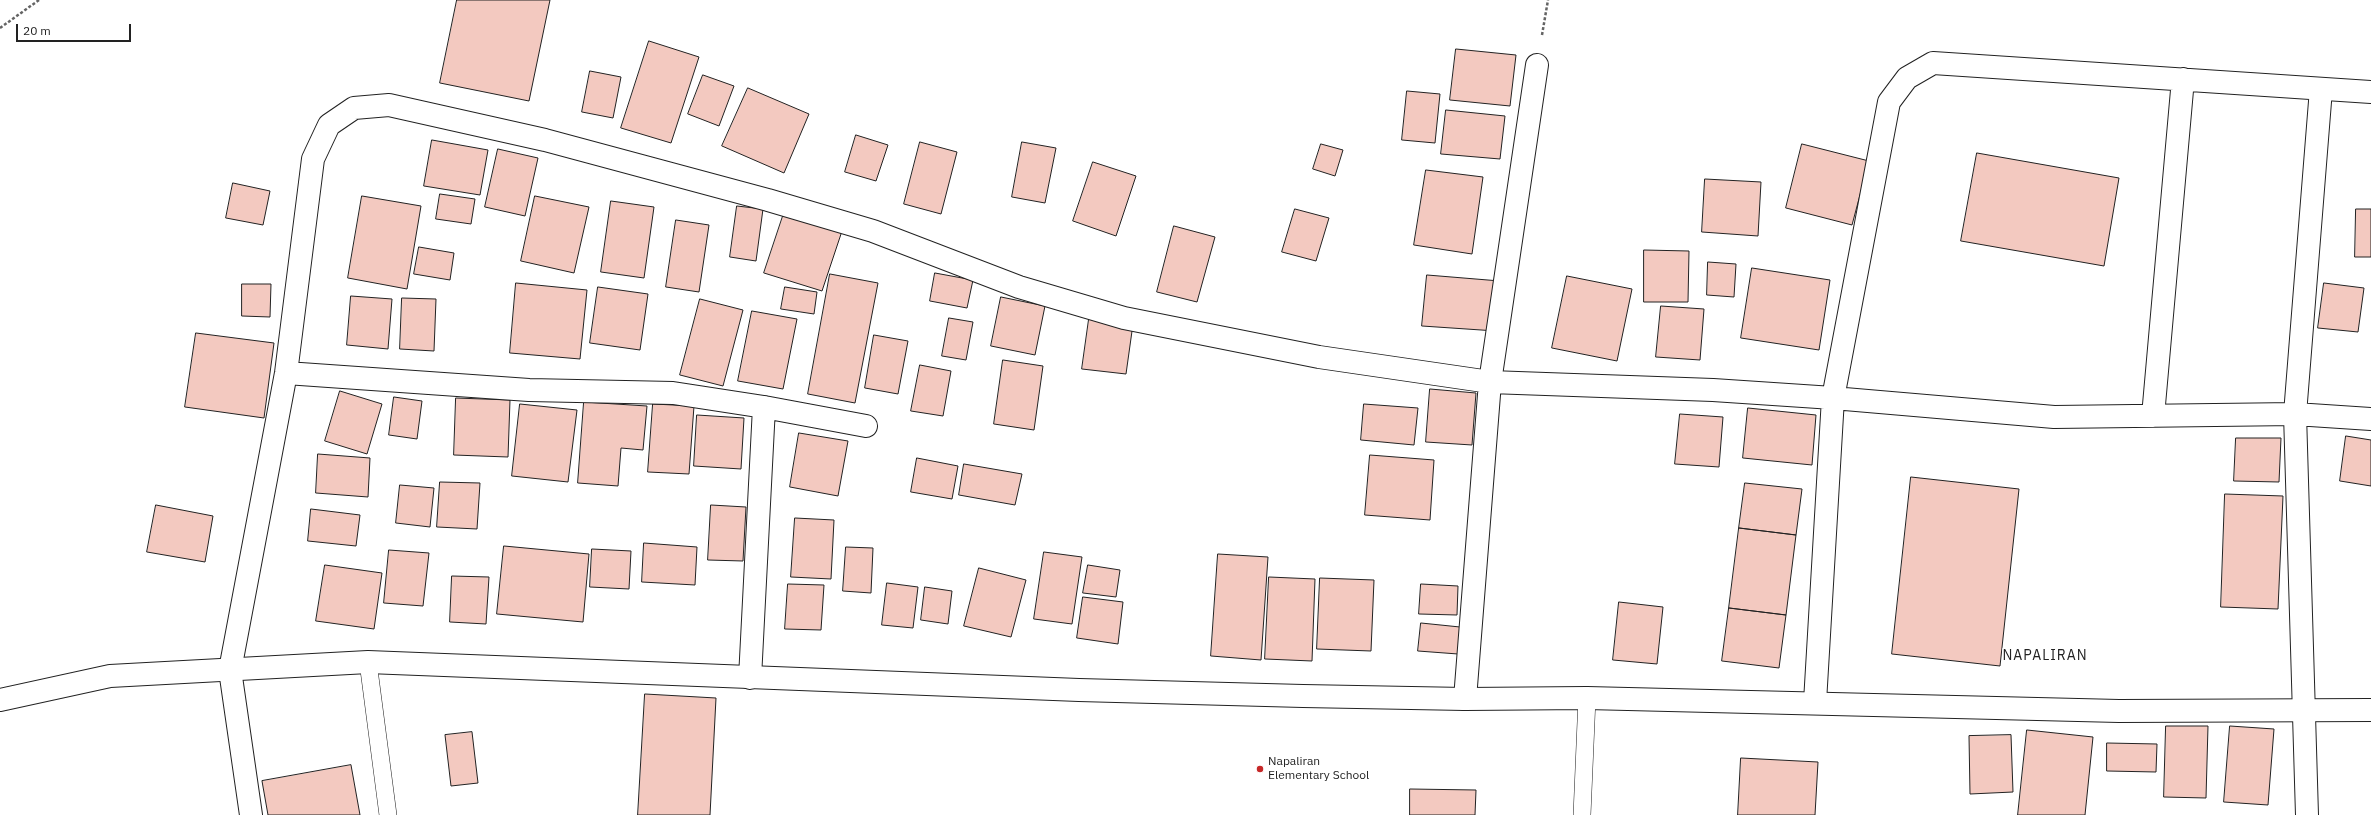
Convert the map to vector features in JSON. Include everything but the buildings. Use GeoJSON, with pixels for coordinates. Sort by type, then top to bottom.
{"type":"FeatureCollection","features":[{"type":"Feature","properties":{"kind":"street"},"geometry":{"type":"LineString","coordinates":[[1815,702],[1833,398],[1889,102],[1907,78],[1933,63],[2371,92]]}},
{"type":"Feature","properties":{"kind":"street"},"geometry":{"type":"LineString","coordinates":[[1465,699],[1490,382],[1537,65]]}},
{"type":"Feature","properties":{"kind":"street"},"geometry":{"type":"LineString","coordinates":[[2153,416],[2183,79]]}},
{"type":"Feature","properties":{"kind":"street"},"geometry":{"type":"LineString","coordinates":[[2307,815],[2295,414],[2321,88]]}},
{"type":"Feature","properties":{"kind":"street"},"geometry":{"type":"LineString","coordinates":[[251,815],[230,670],[286,372],[312,159],[329,125],[354,108],[389,105],[545,140],[768,200],[873,231],[1019,287],[1124,318],[1319,357],[1490,382],[1713,390],[1833,398],[2054,417],[2295,414],[2371,419]]}},
{"type":"Feature","properties":{"kind":"street"},"geometry":{"type":"LineString","coordinates":[[286,372],[507,389],[673,393],[764,407],[866,426]]}},
{"type":"Feature","properties":{"kind":"street"},"geometry":{"type":"LineString","coordinates":[[750,678],[764,407]]}},
{"type":"Feature","properties":{"kind":"street"},"geometry":{"type":"LineString","coordinates":[[0,700],[110,676],[368,662],[1079,690],[1465,699],[1588,698],[1815,702],[2119,711],[2304,708],[2371,710]]}},
{"type":"Feature","properties":{"kind":"lane"},"geometry":{"type":"LineString","coordinates":[[368,662],[388,815]]}},
{"type":"Feature","properties":{"kind":"lane"},"geometry":{"type":"LineString","coordinates":[[1582,815],[1588,698]]}},
{"type":"Feature","properties":{"kind":"path"},"geometry":{"type":"LineString","coordinates":[[0,28],[39,0]]}},
{"type":"Feature","properties":{"kind":"place","name":"Napaliran Elementary School"},"geometry":{"type":"Point","coordinates":[1260,769]}},
{"type":"Feature","properties":{"kind":"district","name":"NAPALIRAN"},"geometry":{"type":"Point","coordinates":[2045,656]}}]}
